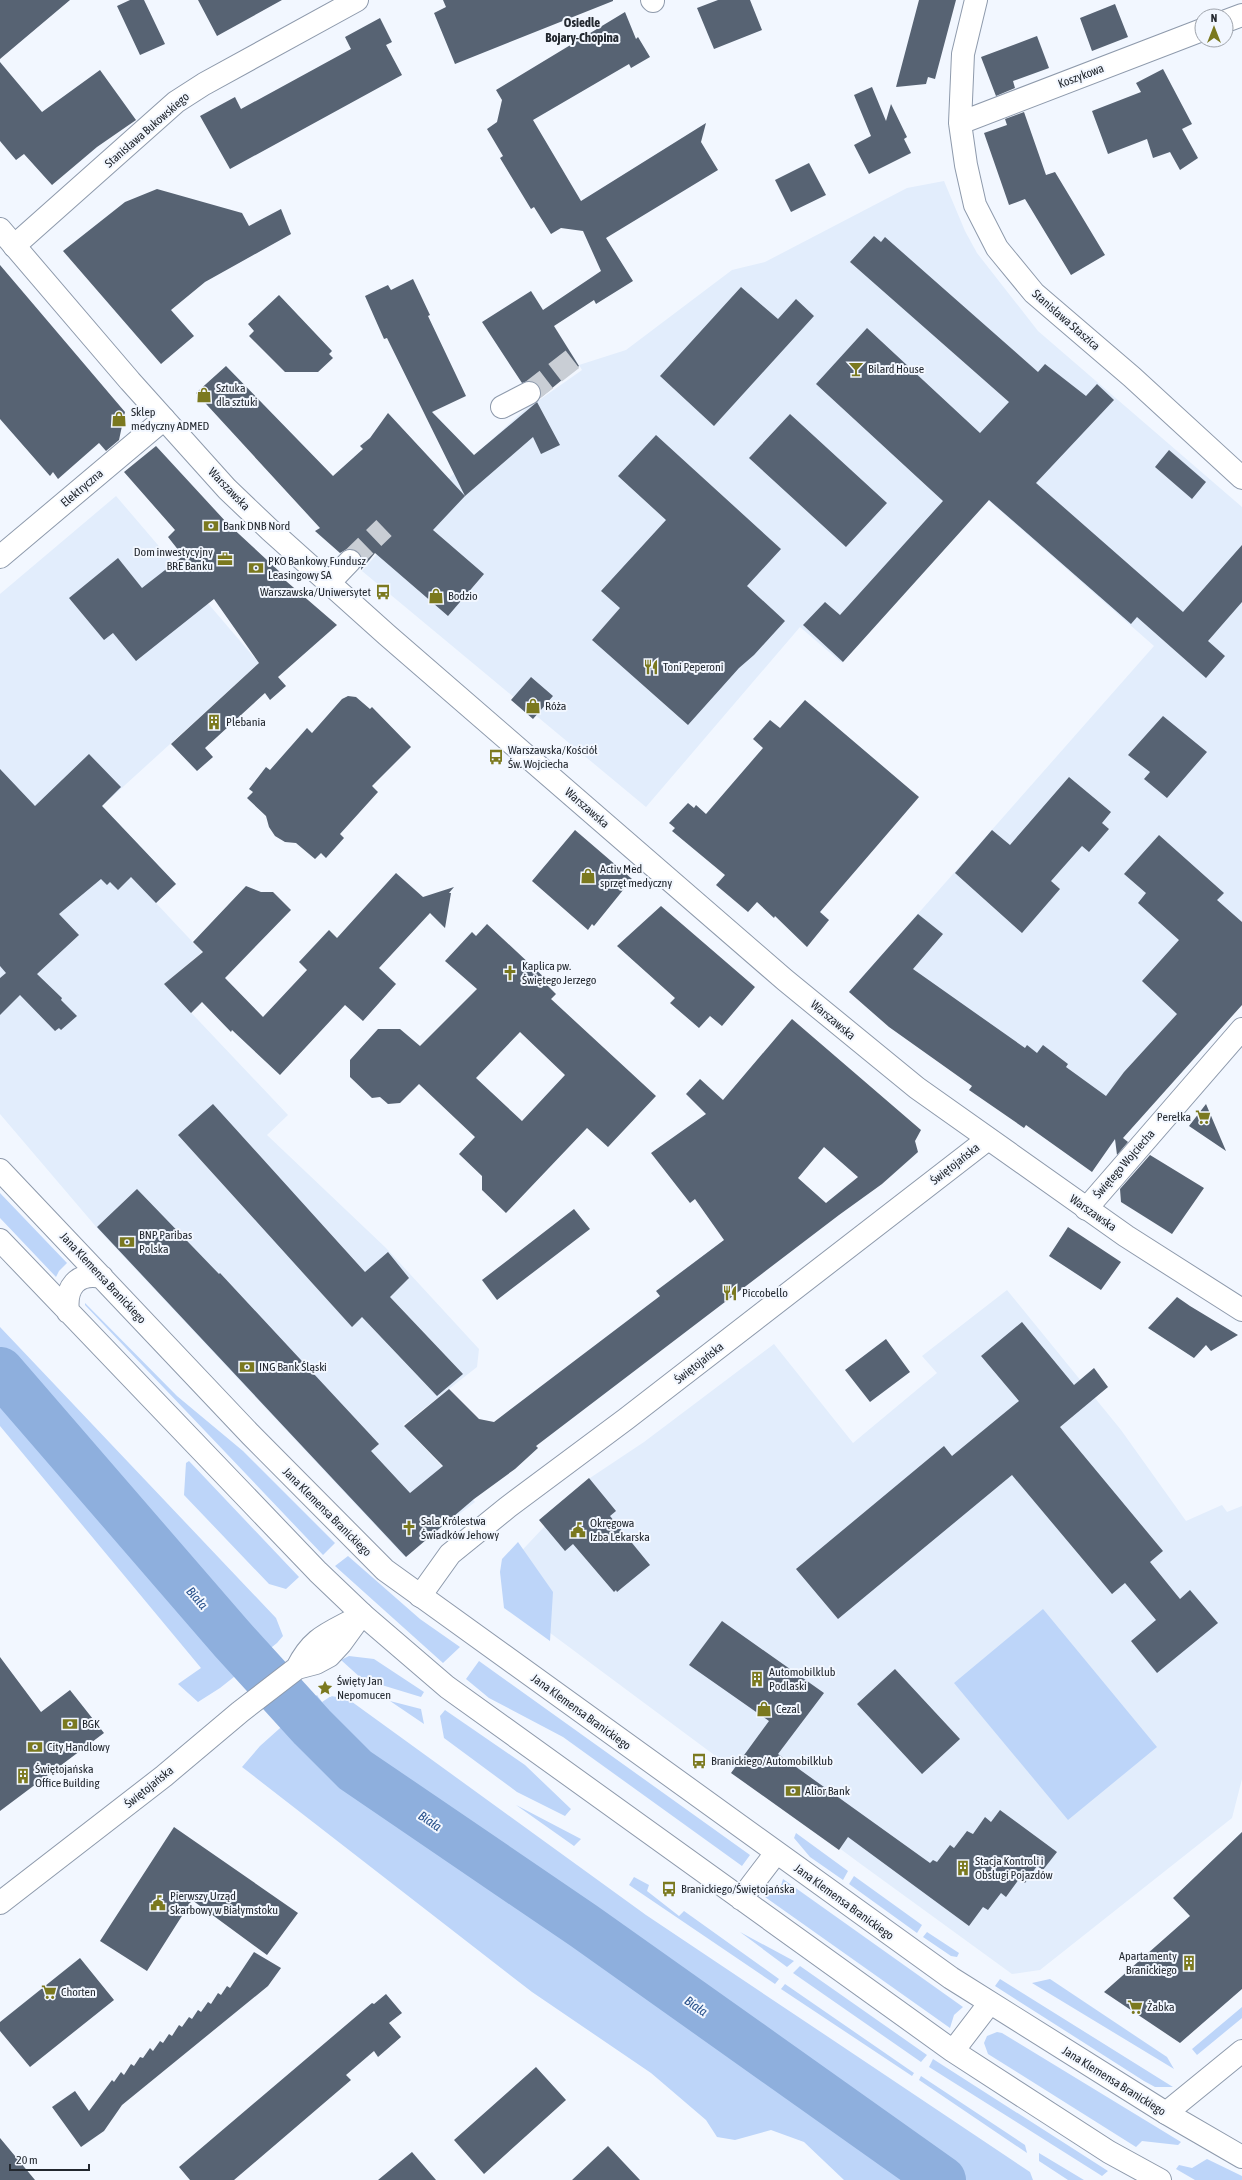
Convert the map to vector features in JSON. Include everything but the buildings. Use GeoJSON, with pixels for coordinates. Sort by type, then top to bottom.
{"type":"FeatureCollection","features":[{"type":"Feature","properties":{"kind":"street","name":"Stanisława Bukowskiego"},"geometry":{"type":"LineString","coordinates":[[14,246],[176,102],[204,84],[357,0]]}},
{"type":"Feature","properties":{"kind":"street","name":"Stanisława Staszica"},"geometry":{"type":"LineString","coordinates":[[976,0],[963,54],[960,123],[966,165],[975,206],[997,248],[1034,294],[1132,377],[1242,478]]}},
{"type":"Feature","properties":{"kind":"street","name":"Koszykowa"},"geometry":{"type":"LineString","coordinates":[[960,123],[1194,33]]}},
{"type":"Feature","properties":{"kind":"street","name":"Warszawska"},"geometry":{"type":"LineString","coordinates":[[0,229],[164,420],[227,489],[329,584],[785,980],[917,1088],[1086,1209],[1180,1272],[1242,1310]]}},
{"type":"Feature","properties":{"kind":"street"},"geometry":{"type":"LineString","coordinates":[[502,407],[529,393]]}},
{"type":"Feature","properties":{"kind":"street","name":"Elektryczna"},"geometry":{"type":"LineString","coordinates":[[0,557],[164,420]]}},
{"type":"Feature","properties":{"kind":"street"},"geometry":{"type":"LineString","coordinates":[[329,584],[350,561]]}},
{"type":"Feature","properties":{"kind":"street","name":"Świętego Wojciecha"},"geometry":{"type":"LineString","coordinates":[[1086,1209],[1242,1029]]}},
{"type":"Feature","properties":{"kind":"street","name":"Świętojańska"},"geometry":{"type":"LineString","coordinates":[[420,1596],[450,1554],[508,1507],[632,1414],[988,1139]]}},
{"type":"Feature","properties":{"kind":"street","name":"Jana Klemensa Branickiego"},"geometry":{"type":"LineString","coordinates":[[0,1170],[352,1538],[385,1570],[776,1853],[989,2004],[1166,2113],[1242,2157]]}},
{"type":"Feature","properties":{"kind":"street"},"geometry":{"type":"LineString","coordinates":[[0,1240],[318,1572],[362,1614],[447,1687],[953,2051],[1109,2152],[1160,2180]]}},
{"type":"Feature","properties":{"kind":"street"},"geometry":{"type":"LineString","coordinates":[[68,1312],[67,1302],[73,1284],[90,1274],[102,1277]]}},
{"type":"Feature","properties":{"kind":"street","name":"Świętojańska"},"geometry":{"type":"LineString","coordinates":[[0,1903],[164,1776],[240,1712],[297,1668],[305,1652],[315,1641],[362,1614]]}},
{"type":"Feature","properties":{"kind":"street"},"geometry":{"type":"LineString","coordinates":[[741,1899],[776,1853]]}},
{"type":"Feature","properties":{"kind":"street"},"geometry":{"type":"LineString","coordinates":[[953,2051],[989,2004]]}},
{"type":"Feature","properties":{"kind":"street"},"geometry":{"type":"LineString","coordinates":[[1166,2113],[1242,2051]]}},
{"type":"Feature","properties":{"kind":"shaded area"},"geometry":{"type":"Polygon","coordinates":[[[944,181],[965,231],[977,253],[1038,331],[1242,507],[1242,1002],[1092,1165],[849,992],[1154,646],[987,499],[842,663],[800,627],[646,807],[362,571],[423,502],[533,402],[535,403],[582,370],[579,365],[626,350],[732,270],[765,262],[907,188],[944,181]]]}},
{"type":"Feature","properties":{"kind":"shaded area"},"geometry":{"type":"Polygon","coordinates":[[[116,496],[259,663],[102,806],[176,884],[156,903],[202,952],[164,984],[288,1115],[267,1135],[386,1248],[479,1349],[477,1367],[403,1425],[475,1502],[404,1556],[98,1229],[0,1114],[0,594],[116,496]]]}},
{"type":"Feature","properties":{"kind":"shaded area"},"geometry":{"type":"Polygon","coordinates":[[[0,1193],[67,1263],[59,1271],[56,1277],[0,1218],[0,1193]]]}},
{"type":"Feature","properties":{"kind":"shaded area"},"geometry":{"type":"Polygon","coordinates":[[[1007,1290],[1121,1430],[1186,1521],[1222,1505],[1227,1512],[1242,1506],[1242,1779],[1232,1818],[1040,1970],[1012,1974],[858,1862],[526,1615],[513,1560],[590,1478],[644,1442],[774,1344],[853,1443],[937,1373],[922,1356],[1007,1290]]]}},
{"type":"Feature","properties":{"kind":"shaded area"},"geometry":{"type":"Polygon","coordinates":[[[85,1303],[177,1396],[243,1451],[335,1543],[323,1555],[85,1305],[85,1303]]]}},
{"type":"Feature","properties":{"kind":"shaded area"},"geometry":{"type":"Polygon","coordinates":[[[0,1327],[276,1618],[283,1636],[277,1643],[220,1688],[198,1702],[178,1684],[201,1668],[0,1426],[0,1327]]]}},
{"type":"Feature","properties":{"kind":"shaded area"},"geometry":{"type":"Polygon","coordinates":[[[189,1461],[299,1577],[286,1589],[269,1584],[184,1495],[186,1463],[189,1461]]]}},
{"type":"Feature","properties":{"kind":"shaded area"},"geometry":{"type":"Polygon","coordinates":[[[518,1542],[553,1592],[550,1641],[504,1608],[500,1572],[502,1559],[518,1542]]]}},
{"type":"Feature","properties":{"kind":"shaded area"},"geometry":{"type":"Polygon","coordinates":[[[348,1556],[420,1619],[460,1647],[443,1663],[335,1566],[348,1556]]]}},
{"type":"Feature","properties":{"kind":"shaded area"},"geometry":{"type":"Polygon","coordinates":[[[1043,1609],[1157,1747],[1068,1820],[954,1683],[1043,1609]]]}},
{"type":"Feature","properties":{"kind":"shaded area"},"geometry":{"type":"Polygon","coordinates":[[[349,1656],[374,1659],[424,1692],[421,1697],[362,1679],[341,1660],[349,1656]]]}},
{"type":"Feature","properties":{"kind":"shaded area"},"geometry":{"type":"Polygon","coordinates":[[[479,1661],[750,1855],[742,1866],[563,1737],[489,1698],[466,1679],[479,1661]]]}},
{"type":"Feature","properties":{"kind":"shaded area"},"geometry":{"type":"Polygon","coordinates":[[[317,1695],[322,1702],[331,1696],[348,1699],[646,1915],[1030,2172],[1033,2180],[844,2180],[804,2142],[771,2130],[735,2140],[717,2137],[706,2120],[651,2073],[532,1992],[242,1767],[260,1746],[298,1712],[323,1720],[300,1708],[317,1695]]]}},
{"type":"Feature","properties":{"kind":"shaded area"},"geometry":{"type":"Polygon","coordinates":[[[390,1701],[421,1709],[424,1724],[390,1701]]]}},
{"type":"Feature","properties":{"kind":"shaded area"},"geometry":{"type":"Polygon","coordinates":[[[445,1710],[525,1765],[571,1809],[565,1816],[517,1792],[444,1738],[440,1716],[445,1710]]]}},
{"type":"Feature","properties":{"kind":"shaded area"},"geometry":{"type":"Polygon","coordinates":[[[516,1805],[581,1839],[574,1846],[516,1805]]]}},
{"type":"Feature","properties":{"kind":"shaded area"},"geometry":{"type":"Polygon","coordinates":[[[796,1833],[848,1871],[843,1880],[810,1857],[794,1838],[796,1833]]]}},
{"type":"Feature","properties":{"kind":"shaded area"},"geometry":{"type":"Polygon","coordinates":[[[854,1876],[922,1925],[917,1933],[849,1884],[854,1876]]]}},
{"type":"Feature","properties":{"kind":"shaded area"},"geometry":{"type":"Polygon","coordinates":[[[634,1877],[649,1885],[647,1891],[679,1916],[684,1911],[779,1979],[775,1984],[629,1885],[634,1877]]]}},
{"type":"Feature","properties":{"kind":"shaded area"},"geometry":{"type":"Polygon","coordinates":[[[783,1879],[963,2007],[954,2015],[950,2028],[765,1897],[780,1889],[783,1879]]]}},
{"type":"Feature","properties":{"kind":"shaded area"},"geometry":{"type":"Polygon","coordinates":[[[740,1932],[794,1961],[787,1967],[740,1932]]]}},
{"type":"Feature","properties":{"kind":"shaded area"},"geometry":{"type":"Polygon","coordinates":[[[927,1932],[959,1953],[957,1957],[951,1956],[923,1937],[927,1932]]]}},
{"type":"Feature","properties":{"kind":"shaded area"},"geometry":{"type":"Polygon","coordinates":[[[800,1966],[927,2055],[921,2062],[793,1973],[800,1966]]]}},
{"type":"Feature","properties":{"kind":"shaded area"},"geometry":{"type":"Polygon","coordinates":[[[1000,1979],[1173,2087],[1155,2087],[1144,2081],[995,1986],[1000,1979]]]}},
{"type":"Feature","properties":{"kind":"shaded area"},"geometry":{"type":"Polygon","coordinates":[[[1050,1979],[1167,2057],[1174,2069],[1032,1983],[1050,1979]]]}},
{"type":"Feature","properties":{"kind":"shaded area"},"geometry":{"type":"Polygon","coordinates":[[[785,1984],[914,2073],[912,2076],[781,1989],[785,1984]]]}},
{"type":"Feature","properties":{"kind":"shaded area"},"geometry":{"type":"Polygon","coordinates":[[[1242,2007],[1242,2018],[1197,2055],[1192,2049],[1242,2007]]]}},
{"type":"Feature","properties":{"kind":"shaded area"},"geometry":{"type":"Polygon","coordinates":[[[997,2032],[1002,2033],[1181,2142],[1178,2145],[1142,2141],[1136,2147],[988,2054],[984,2043],[987,2036],[997,2032]]]}},
{"type":"Feature","properties":{"kind":"shaded area"},"geometry":{"type":"Polygon","coordinates":[[[933,2059],[1108,2171],[1102,2176],[929,2067],[933,2059]]]}},
{"type":"Feature","properties":{"kind":"shaded area"},"geometry":{"type":"Polygon","coordinates":[[[921,2076],[1025,2145],[1027,2153],[919,2080],[921,2076]]]}},
{"type":"Feature","properties":{"kind":"shaded area"},"geometry":{"type":"Polygon","coordinates":[[[1039,2153],[1084,2180],[1068,2180],[1039,2161],[1039,2153]]]}},
{"type":"Feature","properties":{"kind":"shaded area"},"geometry":{"type":"Polygon","coordinates":[[[1207,2159],[1242,2176],[1242,2180],[1195,2180],[1176,2169],[1179,2165],[1192,2168],[1207,2159]]]}},
{"type":"Feature","properties":{"kind":"waterway","name":"Biała"},"geometry":{"type":"LineString","coordinates":[[0,1371],[232,1639],[312,1727],[355,1770],[584,1926],[942,2180]]}},
{"type":"Feature","properties":{"kind":"tunnel"},"geometry":{"type":"LineString","coordinates":[[529,393],[574,358]]}},
{"type":"Feature","properties":{"kind":"tunnel"},"geometry":{"type":"LineString","coordinates":[[350,561],[384,528]]}},
{"type":"Feature","properties":{"kind":"place","name":"Bilard House"},"geometry":{"type":"Point","coordinates":[856,369]}},
{"type":"Feature","properties":{"kind":"place","name":"Sztuka dla sztuki"},"geometry":{"type":"Point","coordinates":[204,395]}},
{"type":"Feature","properties":{"kind":"place","name":"Sklep medyczny ADMED"},"geometry":{"type":"Point","coordinates":[119,419]}},
{"type":"Feature","properties":{"kind":"place","name":"Bank DNB Nord"},"geometry":{"type":"Point","coordinates":[211,526]}},
{"type":"Feature","properties":{"kind":"place","name":"Dom inwestycyjny BRE Banku"},"geometry":{"type":"Point","coordinates":[225,559]}},
{"type":"Feature","properties":{"kind":"place","name":"PKO Bankowy Fundusz Leasingowy SA"},"geometry":{"type":"Point","coordinates":[256,568]}},
{"type":"Feature","properties":{"kind":"place","name":"Warszawska/Uniwersytet"},"geometry":{"type":"Point","coordinates":[383,592]}},
{"type":"Feature","properties":{"kind":"place","name":"Bodzio"},"geometry":{"type":"Point","coordinates":[436,596]}},
{"type":"Feature","properties":{"kind":"place","name":"Toni Peperoni"},"geometry":{"type":"Point","coordinates":[651,667]}},
{"type":"Feature","properties":{"kind":"place","name":"Róża"},"geometry":{"type":"Point","coordinates":[533,706]}},
{"type":"Feature","properties":{"kind":"place","name":"Plebania"},"geometry":{"type":"Point","coordinates":[214,722]}},
{"type":"Feature","properties":{"kind":"place","name":"Warszawska/Kościół Św. Wojciecha"},"geometry":{"type":"Point","coordinates":[496,757]}},
{"type":"Feature","properties":{"kind":"place","name":"Activ Med sprzęt medyczny"},"geometry":{"type":"Point","coordinates":[588,876]}},
{"type":"Feature","properties":{"kind":"place","name":"Kaplica pw. Świętego Jerzego"},"geometry":{"type":"Point","coordinates":[510,973]}},
{"type":"Feature","properties":{"kind":"place","name":"Perełka"},"geometry":{"type":"Point","coordinates":[1203,1117]}},
{"type":"Feature","properties":{"kind":"place","name":"BNP Paribas Polska"},"geometry":{"type":"Point","coordinates":[127,1242]}},
{"type":"Feature","properties":{"kind":"place","name":"Piccobello"},"geometry":{"type":"Point","coordinates":[730,1293]}},
{"type":"Feature","properties":{"kind":"place","name":"ING Bank Śląski"},"geometry":{"type":"Point","coordinates":[247,1367]}},
{"type":"Feature","properties":{"kind":"place","name":"Sala Królestwa Świadków Jehowy"},"geometry":{"type":"Point","coordinates":[409,1528]}},
{"type":"Feature","properties":{"kind":"place","name":"Okręgowa Izba Lekarska"},"geometry":{"type":"Point","coordinates":[578,1530]}},
{"type":"Feature","properties":{"kind":"place","name":"Automobilklub Podlaski"},"geometry":{"type":"Point","coordinates":[757,1679]}},
{"type":"Feature","properties":{"kind":"place","name":"Święty Jan Nepomucen"},"geometry":{"type":"Point","coordinates":[325,1688]}},
{"type":"Feature","properties":{"kind":"place","name":"Cezal"},"geometry":{"type":"Point","coordinates":[764,1709]}},
{"type":"Feature","properties":{"kind":"place","name":"BGK"},"geometry":{"type":"Point","coordinates":[70,1724]}},
{"type":"Feature","properties":{"kind":"place","name":"City Handlowy"},"geometry":{"type":"Point","coordinates":[35,1747]}},
{"type":"Feature","properties":{"kind":"place","name":"Branickiego/Automobilklub"},"geometry":{"type":"Point","coordinates":[699,1761]}},
{"type":"Feature","properties":{"kind":"place","name":"Świętojańska Office Building"},"geometry":{"type":"Point","coordinates":[23,1776]}},
{"type":"Feature","properties":{"kind":"place","name":"Alior Bank"},"geometry":{"type":"Point","coordinates":[793,1791]}},
{"type":"Feature","properties":{"kind":"place","name":"Stacja Kontroli i Obsługi Pojazdów"},"geometry":{"type":"Point","coordinates":[963,1868]}},
{"type":"Feature","properties":{"kind":"place","name":"Branickiego/Świętojańska"},"geometry":{"type":"Point","coordinates":[669,1889]}},
{"type":"Feature","properties":{"kind":"place","name":"Pierwszy Urząd Skarbowy w Białymstoku"},"geometry":{"type":"Point","coordinates":[158,1903]}},
{"type":"Feature","properties":{"kind":"place","name":"Apartamenty Branickiego"},"geometry":{"type":"Point","coordinates":[1189,1963]}},
{"type":"Feature","properties":{"kind":"place","name":"Chorten"},"geometry":{"type":"Point","coordinates":[49,1992]}},
{"type":"Feature","properties":{"kind":"place","name":"Żabka"},"geometry":{"type":"Point","coordinates":[1135,2007]}},
{"type":"Feature","properties":{"kind":"district","name":"Osiedle Bojary-Chopina"},"geometry":{"type":"Point","coordinates":[582,30]}}]}
